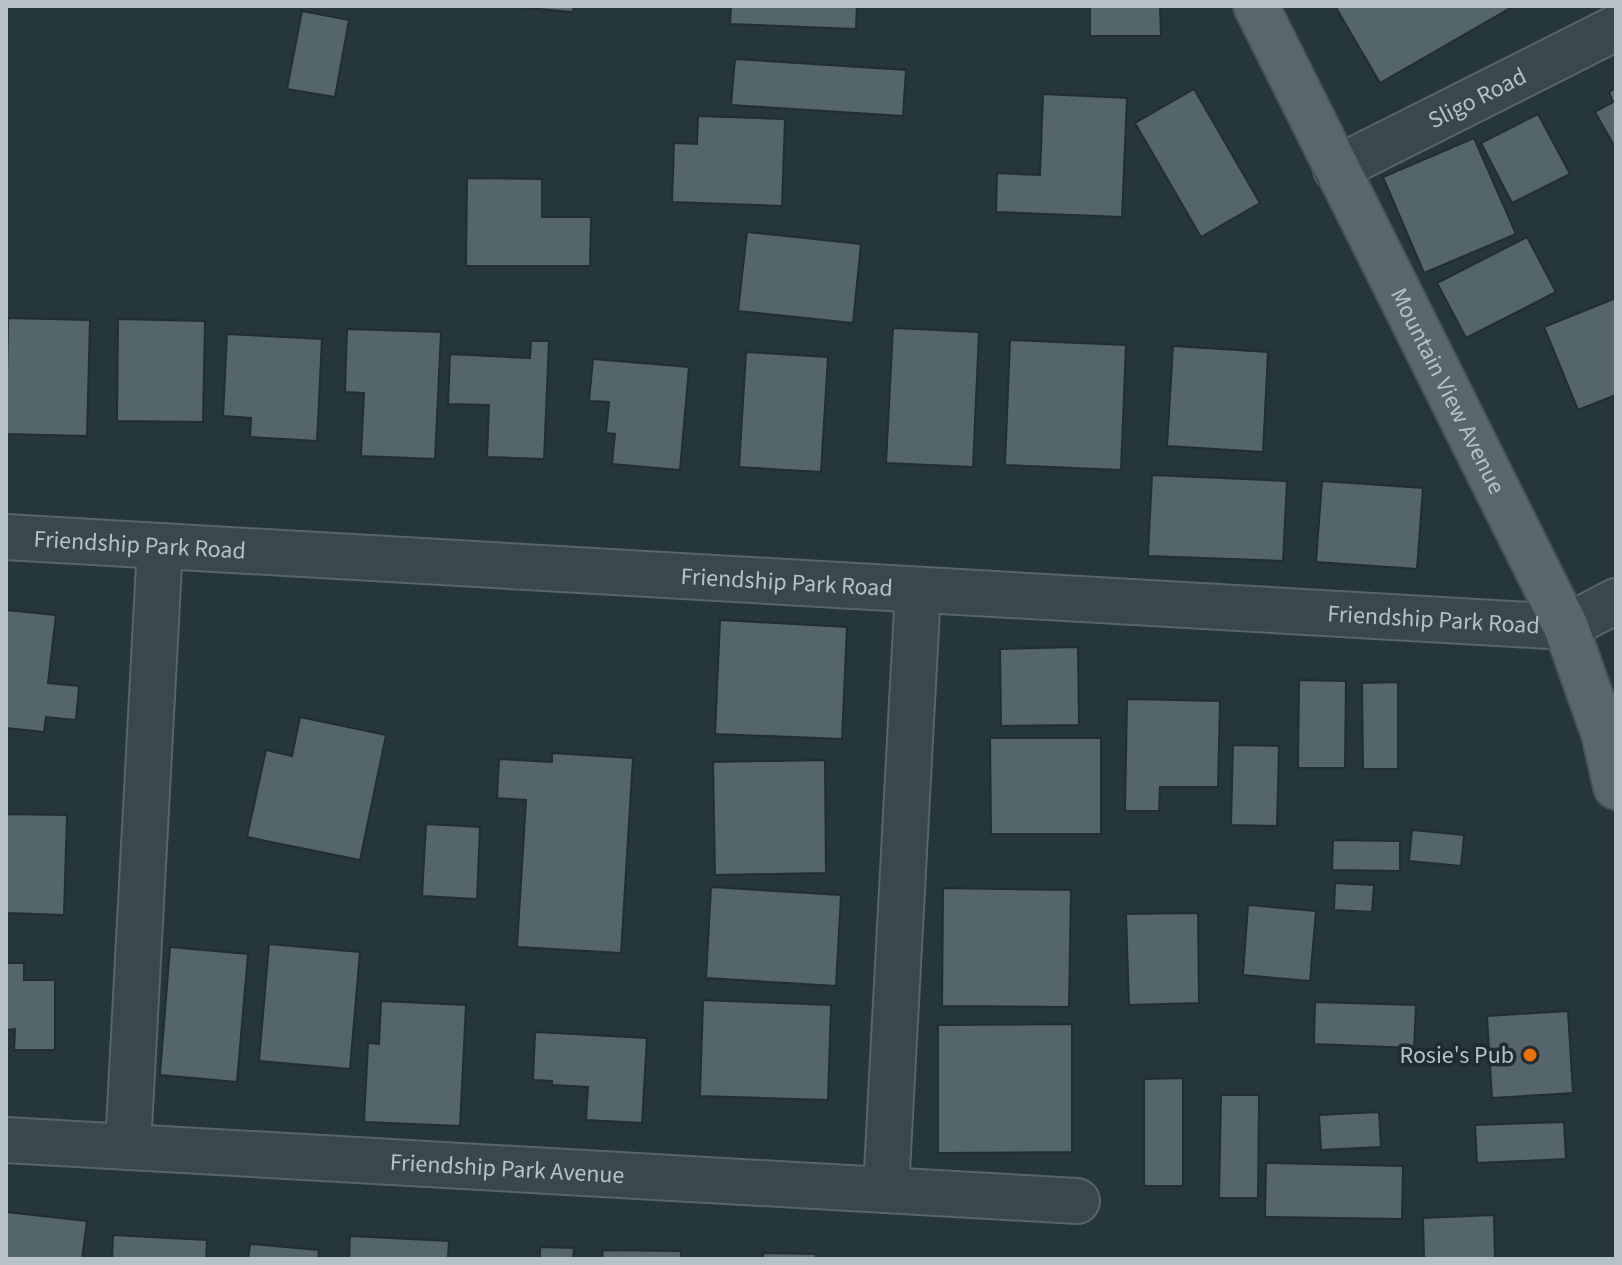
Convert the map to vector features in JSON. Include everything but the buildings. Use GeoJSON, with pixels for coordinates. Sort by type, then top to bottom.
{"type":"FeatureCollection","features":[{"type":"Feature","properties":{"kind":"main road","name":"Mountain View Avenue"},"geometry":{"type":"LineString","coordinates":[[1256,6],[1566,627],[1604,734],[1616,787]]}},
{"type":"Feature","properties":{"kind":"street","name":"Sligo Road"},"geometry":{"type":"LineString","coordinates":[[1336,169],[1616,28]]}},
{"type":"Feature","properties":{"kind":"street","name":"Friendship Park Road"},"geometry":{"type":"LineString","coordinates":[[6,537],[1566,627]]}},
{"type":"Feature","properties":{"kind":"street"},"geometry":{"type":"LineString","coordinates":[[128,1147],[160,546]]}},
{"type":"Feature","properties":{"kind":"street"},"geometry":{"type":"LineString","coordinates":[[886,1190],[918,590]]}},
{"type":"Feature","properties":{"kind":"street"},"geometry":{"type":"LineString","coordinates":[[1566,627],[1616,601]]}},
{"type":"Feature","properties":{"kind":"street","name":"Friendship Park Avenue"},"geometry":{"type":"LineString","coordinates":[[6,1140],[1077,1201]]}},
{"type":"Feature","properties":{"kind":"place","name":"Rosie's Pub"},"geometry":{"type":"Point","coordinates":[1530,1055]}}]}
